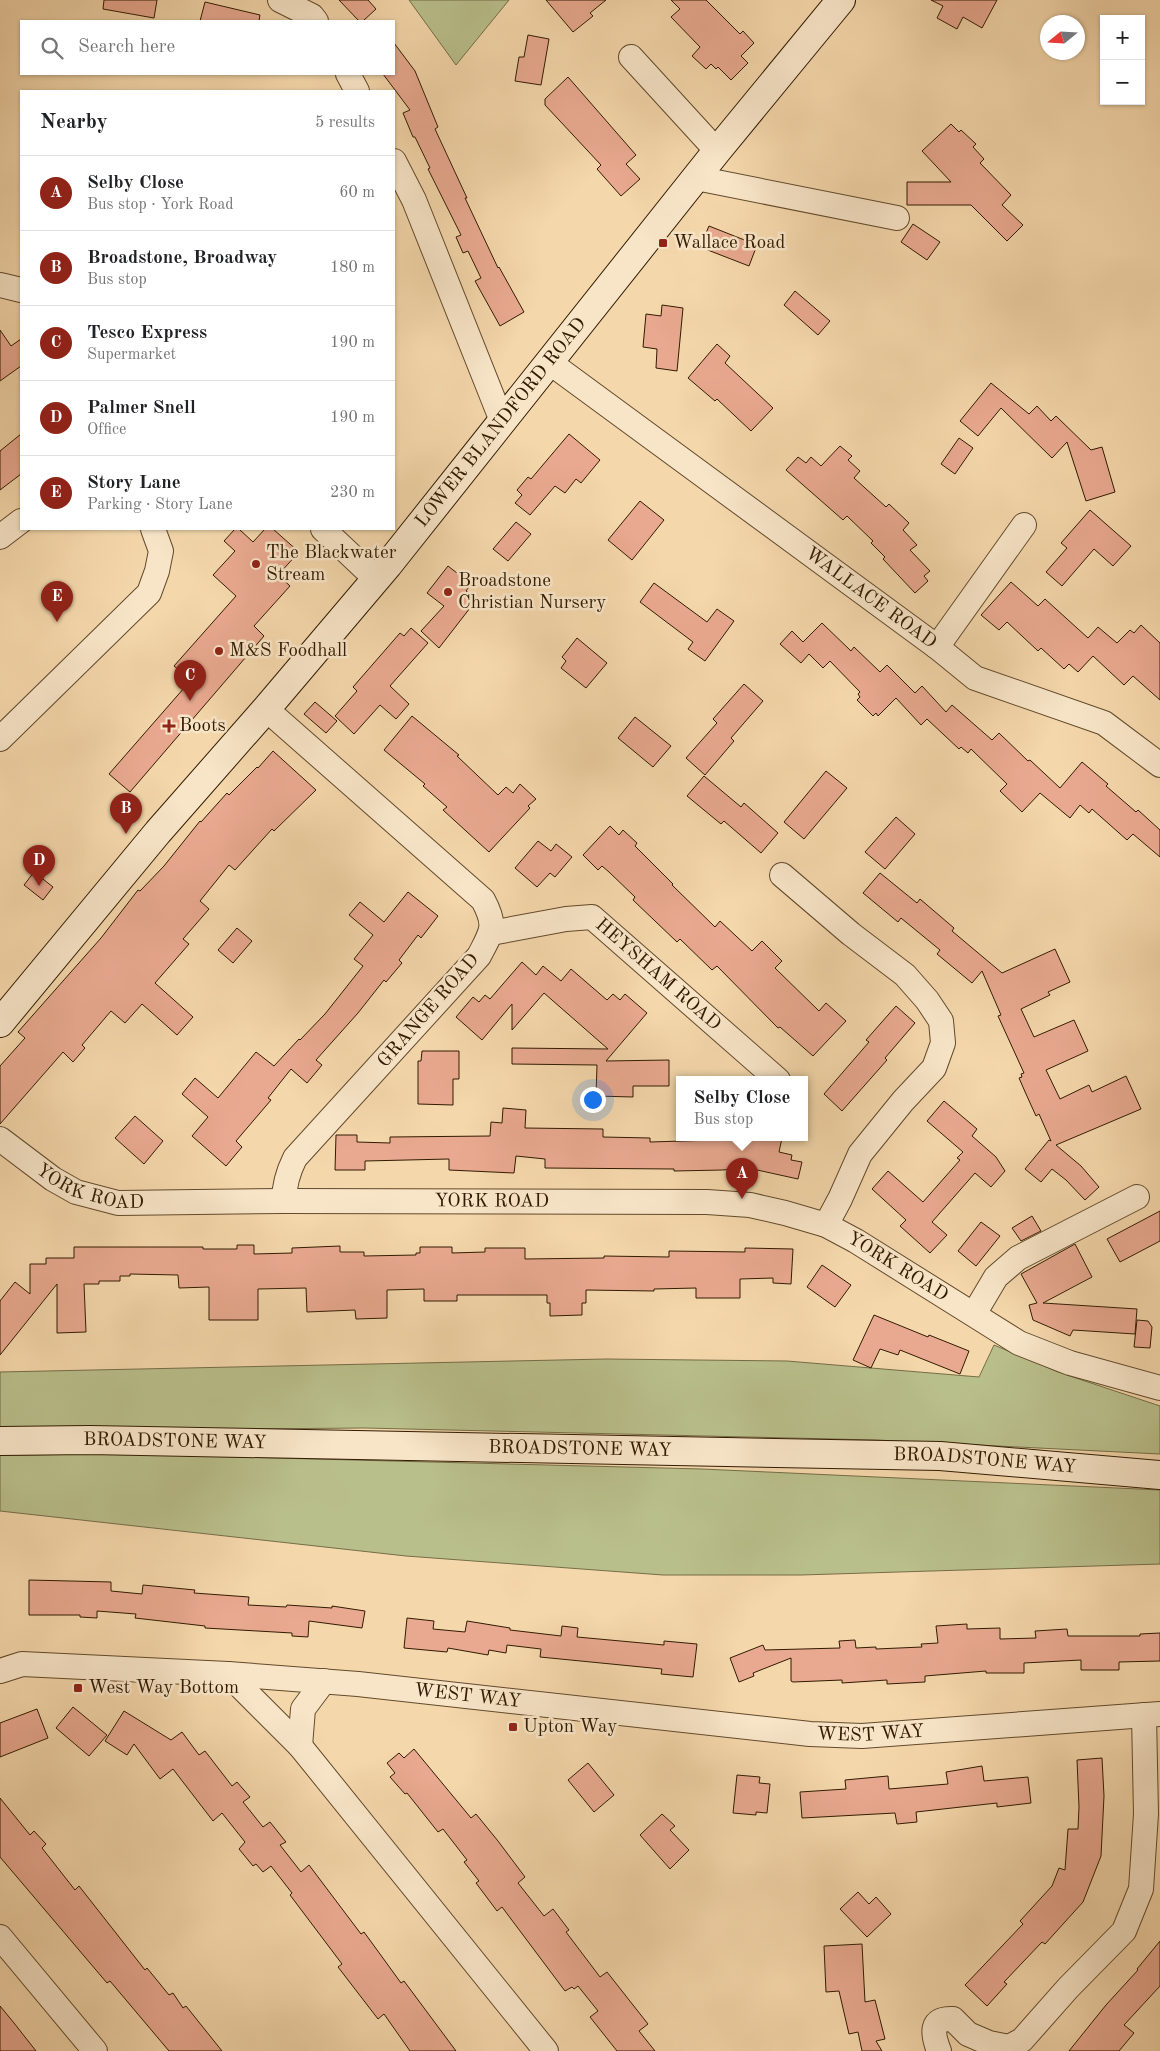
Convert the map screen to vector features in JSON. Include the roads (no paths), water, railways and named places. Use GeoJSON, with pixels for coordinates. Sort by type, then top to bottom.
{"type":"FeatureCollection","features":[{"type":"Feature","properties":{"kind":"main road","name":"LOWER BLANDFORD ROAD"},"geometry":{"type":"LineString","coordinates":[[0,1023],[158,832],[266,709],[376,579],[717,151],[841,0]]}},
{"type":"Feature","properties":{"kind":"main road","name":"BROADSTONE WAY"},"geometry":{"type":"LineString","coordinates":[[0,1441],[90,1440],[940,1456],[1160,1475]]}},
{"type":"Feature","properties":{"kind":"street"},"geometry":{"type":"LineString","coordinates":[[280,0],[312,16],[315,20]]}},
{"type":"Feature","properties":{"kind":"street"},"geometry":{"type":"LineString","coordinates":[[631,57],[717,151]]}},
{"type":"Feature","properties":{"kind":"street"},"geometry":{"type":"LineString","coordinates":[[349,75],[356,90]]}},
{"type":"Feature","properties":{"kind":"street"},"geometry":{"type":"LineString","coordinates":[[395,163],[414,200],[502,420]]}},
{"type":"Feature","properties":{"kind":"street"},"geometry":{"type":"LineString","coordinates":[[696,178],[897,218]]}},
{"type":"Feature","properties":{"kind":"street"},"geometry":{"type":"LineString","coordinates":[[0,285],[20,290]]}},
{"type":"Feature","properties":{"kind":"street","name":"WALLACE ROAD"},"geometry":{"type":"LineString","coordinates":[[549,362],[976,678],[1104,723],[1160,765]]}},
{"type":"Feature","properties":{"kind":"street"},"geometry":{"type":"LineString","coordinates":[[0,537],[20,522]]}},
{"type":"Feature","properties":{"kind":"street"},"geometry":{"type":"LineString","coordinates":[[936,647],[1024,524]]}},
{"type":"Feature","properties":{"kind":"street"},"geometry":{"type":"LineString","coordinates":[[0,739],[149,593],[161,552],[153,530]]}},
{"type":"Feature","properties":{"kind":"street"},"geometry":{"type":"LineString","coordinates":[[324,530],[376,579]]}},
{"type":"Feature","properties":{"kind":"street","name":"GRANGE ROAD"},"geometry":{"type":"LineString","coordinates":[[266,709],[483,900],[491,916],[491,933],[479,956],[295,1158],[284,1188],[284,1201]]}},
{"type":"Feature","properties":{"kind":"street"},"geometry":{"type":"LineString","coordinates":[[782,875],[851,934],[905,975],[927,1000],[941,1021],[943,1043],[934,1068],[903,1101],[860,1154],[826,1225]]}},
{"type":"Feature","properties":{"kind":"street","name":"HEYSHAM ROAD"},"geometry":{"type":"LineString","coordinates":[[491,933],[550,922],[592,917],[773,1076]]}},
{"type":"Feature","properties":{"kind":"street","name":"YORK ROAD"},"geometry":{"type":"LineString","coordinates":[[0,1138],[53,1179],[76,1192],[118,1203],[284,1201],[707,1202],[750,1205],[785,1212],[826,1225],[856,1241],[1019,1342],[1070,1363],[1160,1388]]}},
{"type":"Feature","properties":{"kind":"street"},"geometry":{"type":"LineString","coordinates":[[974,1314],[996,1276],[1018,1258],[1137,1197]]}},
{"type":"Feature","properties":{"kind":"street","name":"WEST WAY"},"geometry":{"type":"LineString","coordinates":[[0,1671],[22,1664],[228,1674],[324,1681],[810,1734],[862,1736],[1152,1715],[1141,1889],[1124,1931],[1068,1988],[1022,2040],[1009,2049],[968,2034],[953,2019],[942,2018],[938,2021],[934,2031],[939,2051]]}},
{"type":"Feature","properties":{"kind":"street"},"geometry":{"type":"LineString","coordinates":[[228,1674],[300,1746],[546,2051]]}},
{"type":"Feature","properties":{"kind":"street"},"geometry":{"type":"LineString","coordinates":[[300,1746],[303,1709],[324,1681]]}},
{"type":"Feature","properties":{"kind":"street"},"geometry":{"type":"LineString","coordinates":[[0,1937],[95,2051]]}},
{"type":"Feature","properties":{"kind":"place","name":"Wallace Road"},"geometry":{"type":"Point","coordinates":[663,243]}},
{"type":"Feature","properties":{"kind":"place","name":"The Blackwater Stream"},"geometry":{"type":"Point","coordinates":[256,564]}},
{"type":"Feature","properties":{"kind":"place","name":"Broadstone Christian Nursery"},"geometry":{"type":"Point","coordinates":[448,592]}},
{"type":"Feature","properties":{"kind":"place","name":"Story Lane"},"geometry":{"type":"Point","coordinates":[57,622]}},
{"type":"Feature","properties":{"kind":"place","name":"M&S Foodhall"},"geometry":{"type":"Point","coordinates":[219,651]}},
{"type":"Feature","properties":{"kind":"place","name":"Tesco Express"},"geometry":{"type":"Point","coordinates":[190,701]}},
{"type":"Feature","properties":{"kind":"place","name":"Boots"},"geometry":{"type":"Point","coordinates":[169,726]}},
{"type":"Feature","properties":{"kind":"place","name":"Broadstone, Broadway"},"geometry":{"type":"Point","coordinates":[126,834]}},
{"type":"Feature","properties":{"kind":"place","name":"Palmer Snell"},"geometry":{"type":"Point","coordinates":[39,886]}},
{"type":"Feature","properties":{"kind":"place","name":"Selby Close"},"geometry":{"type":"Point","coordinates":[742,1199]}},
{"type":"Feature","properties":{"kind":"place","name":"West Way Bottom"},"geometry":{"type":"Point","coordinates":[78,1688]}},
{"type":"Feature","properties":{"kind":"place","name":"Upton Way"},"geometry":{"type":"Point","coordinates":[513,1727]}}]}
